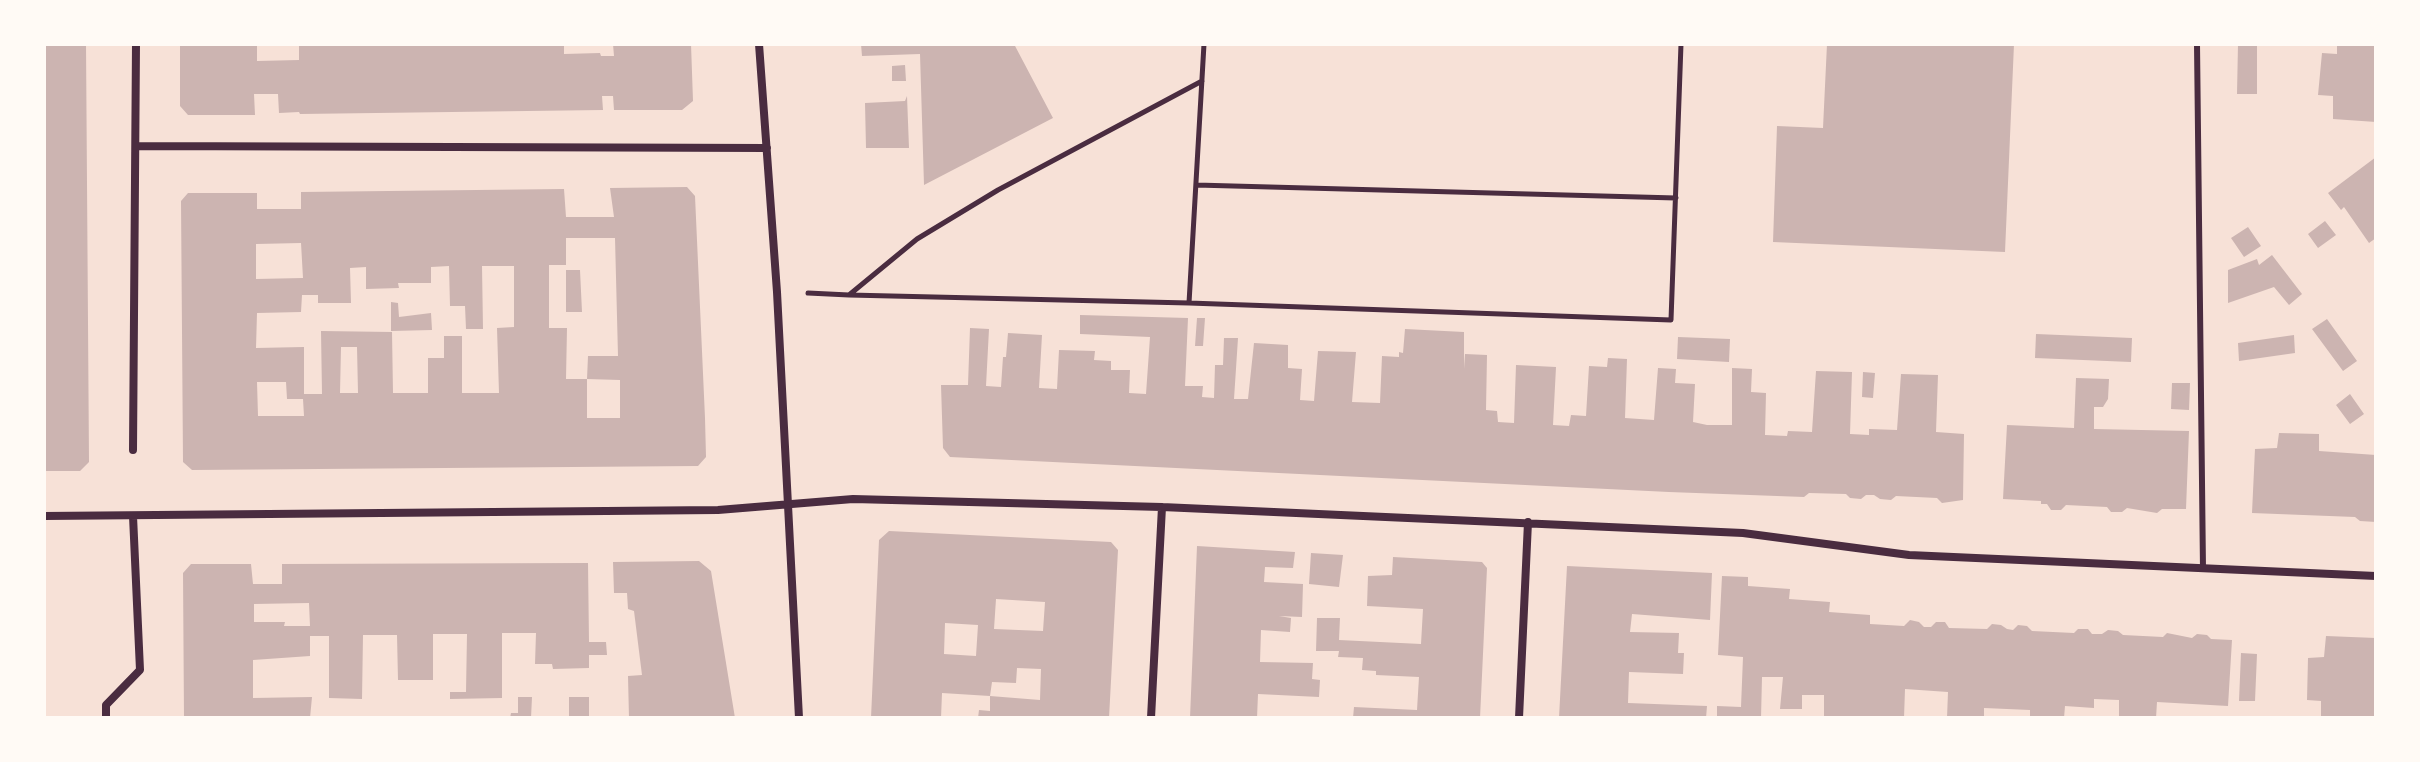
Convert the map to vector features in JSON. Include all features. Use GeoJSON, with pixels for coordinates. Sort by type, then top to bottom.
{"type":"FeatureCollection","features":[{"type":"Feature","properties":{"kind":"street"},"geometry":{"type":"LineString","coordinates":[[133,450],[136,44]]}},
{"type":"Feature","properties":{"kind":"street"},"geometry":{"type":"LineString","coordinates":[[759,44],[777,292],[799,718]]}},
{"type":"Feature","properties":{"kind":"street"},"geometry":{"type":"LineString","coordinates":[[137,146],[767,148]]}},
{"type":"Feature","properties":{"kind":"street"},"geometry":{"type":"LineString","coordinates":[[44,516],[718,510],[853,499],[1162,507],[1528,522],[1743,533],[1909,555],[2376,576]]}},
{"type":"Feature","properties":{"kind":"street"},"geometry":{"type":"LineString","coordinates":[[1151,718],[1162,507]]}},
{"type":"Feature","properties":{"kind":"street"},"geometry":{"type":"LineString","coordinates":[[106,718],[106,705],[140,670],[133,516]]}},
{"type":"Feature","properties":{"kind":"street"},"geometry":{"type":"LineString","coordinates":[[1519,718],[1528,522]]}},
{"type":"Feature","properties":{"kind":"lane"},"geometry":{"type":"LineString","coordinates":[[2197,44],[2203,569]]}},
{"type":"Feature","properties":{"kind":"path"},"geometry":{"type":"LineString","coordinates":[[1189,303],[1204,44]]}},
{"type":"Feature","properties":{"kind":"path"},"geometry":{"type":"LineString","coordinates":[[777,292],[1671,320],[1681,44]]}},
{"type":"Feature","properties":{"kind":"path"},"geometry":{"type":"LineString","coordinates":[[849,295],[917,239],[998,190],[1202,81]]}},
{"type":"Feature","properties":{"kind":"path"},"geometry":{"type":"LineString","coordinates":[[1196,185],[1676,198]]}},
{"type":"Feature","properties":{"kind":"building"},"geometry":{"type":"Polygon","coordinates":[[[44,44],[86,44],[89,462],[80,471],[44,471],[44,44]]]}},
{"type":"Feature","properties":{"kind":"building"},"geometry":{"type":"Polygon","coordinates":[[[180,44],[257,44],[257,61],[299,60],[299,44],[564,44],[564,54],[600,53],[601,56],[614,56],[613,44],[691,44],[693,101],[682,110],[614,110],[613,96],[602,96],[603,110],[300,114],[279,113],[278,94],[254,94],[255,115],[188,115],[180,106],[180,44]]]}},
{"type":"Feature","properties":{"kind":"building"},"geometry":{"type":"Polygon","coordinates":[[[861,44],[1014,44],[1053,118],[924,185],[920,54],[862,56],[861,44]]]}},
{"type":"Feature","properties":{"kind":"building"},"geometry":{"type":"Polygon","coordinates":[[[1827,44],[2014,44],[2005,252],[1773,242],[1777,126],[1823,128],[1827,44]]]}},
{"type":"Feature","properties":{"kind":"building"},"geometry":{"type":"Polygon","coordinates":[[[2238,44],[2257,44],[2257,94],[2237,94],[2238,44]]]}},
{"type":"Feature","properties":{"kind":"building"},"geometry":{"type":"Polygon","coordinates":[[[2337,44],[2376,44],[2376,122],[2333,119],[2333,96],[2318,95],[2322,53],[2337,54],[2337,44]]]}},
{"type":"Feature","properties":{"kind":"building"},"geometry":{"type":"Polygon","coordinates":[[[905,65],[906,81],[892,81],[892,66],[905,65]]]}},
{"type":"Feature","properties":{"kind":"building"},"geometry":{"type":"Polygon","coordinates":[[[907,96],[909,148],[866,148],[865,103],[905,101],[907,96]]]}},
{"type":"Feature","properties":{"kind":"building"},"geometry":{"type":"Polygon","coordinates":[[[2376,157],[2376,238],[2369,243],[2344,207],[2341,210],[2328,193],[2376,157]]]}},
{"type":"Feature","properties":{"kind":"building"},"geometry":{"type":"Polygon","coordinates":[[[687,187],[695,196],[706,457],[698,466],[192,470],[183,462],[181,201],[188,193],[257,193],[257,209],[301,209],[301,192],[564,189],[566,217],[614,217],[610,188],[687,187]],[[566,238],[566,265],[549,265],[549,328],[567,328],[566,379],[587,379],[588,356],[618,356],[615,238],[566,238]],[[301,243],[256,244],[256,279],[303,278],[301,243]],[[449,266],[431,267],[431,283],[398,283],[399,288],[366,289],[366,267],[350,268],[351,303],[318,303],[318,295],[302,295],[301,312],[257,313],[256,348],[304,347],[304,394],[322,394],[321,331],[392,332],[393,393],[428,393],[428,358],[444,358],[444,336],[462,336],[462,393],[499,393],[497,328],[514,327],[514,266],[482,266],[483,329],[466,329],[465,306],[450,306],[449,266]],[[341,347],[340,393],[358,393],[357,347],[341,347]],[[587,379],[587,418],[620,418],[620,380],[587,379]],[[257,382],[258,416],[304,416],[303,399],[287,399],[286,382],[257,382]]]}},
{"type":"Feature","properties":{"kind":"building"},"geometry":{"type":"Polygon","coordinates":[[[2325,221],[2336,235],[2318,248],[2308,234],[2325,221]]]}},
{"type":"Feature","properties":{"kind":"building"},"geometry":{"type":"Polygon","coordinates":[[[2248,227],[2261,246],[2244,257],[2231,238],[2248,227]]]}},
{"type":"Feature","properties":{"kind":"building"},"geometry":{"type":"Polygon","coordinates":[[[2272,255],[2302,294],[2289,305],[2274,287],[2228,303],[2228,270],[2257,259],[2259,265],[2272,255]]]}},
{"type":"Feature","properties":{"kind":"building"},"geometry":{"type":"Polygon","coordinates":[[[566,270],[580,270],[582,312],[566,312],[566,270]]]}},
{"type":"Feature","properties":{"kind":"building"},"geometry":{"type":"Polygon","coordinates":[[[391,302],[398,303],[399,317],[431,313],[432,330],[391,331],[391,302]]]}},
{"type":"Feature","properties":{"kind":"building"},"geometry":{"type":"Polygon","coordinates":[[[1080,315],[1188,318],[1185,386],[1203,386],[1202,397],[1214,398],[1215,365],[1223,365],[1224,338],[1238,338],[1234,399],[1248,399],[1254,343],[1288,345],[1288,368],[1302,369],[1300,400],[1314,401],[1318,351],[1356,352],[1352,402],[1380,403],[1382,356],[1399,357],[1399,352],[1403,353],[1405,329],[1464,332],[1464,369],[1465,354],[1487,355],[1486,410],[1497,411],[1498,422],[1514,423],[1516,365],[1556,367],[1553,425],[1569,426],[1571,415],[1586,416],[1589,366],[1607,367],[1608,358],[1627,359],[1625,418],[1654,420],[1658,368],[1676,369],[1675,383],[1695,384],[1693,422],[1707,425],[1732,425],[1732,368],[1752,369],[1751,392],[1766,393],[1765,435],[1787,436],[1788,431],[1812,432],[1816,371],[1852,372],[1850,434],[1869,435],[1869,429],[1897,430],[1901,374],[1938,375],[1936,432],[1964,434],[1963,500],[1942,503],[1937,498],[1896,496],[1891,500],[1874,495],[1861,499],[1850,498],[1846,494],[1809,493],[1804,497],[1669,492],[950,457],[943,448],[941,385],[968,385],[970,328],[989,329],[986,386],[1001,387],[1008,333],[1042,335],[1039,388],[1057,389],[1059,350],[1095,351],[1094,360],[1111,361],[1111,370],[1130,370],[1129,393],[1146,394],[1150,337],[1080,334],[1080,315]]]}},
{"type":"Feature","properties":{"kind":"building"},"geometry":{"type":"Polygon","coordinates":[[[1197,318],[1205,318],[1203,346],[1195,346],[1197,318]]]}},
{"type":"Feature","properties":{"kind":"building"},"geometry":{"type":"Polygon","coordinates":[[[2327,319],[2357,361],[2343,371],[2312,329],[2327,319]]]}},
{"type":"Feature","properties":{"kind":"building"},"geometry":{"type":"Polygon","coordinates":[[[2036,334],[2132,338],[2131,362],[2035,358],[2036,334]]]}},
{"type":"Feature","properties":{"kind":"building"},"geometry":{"type":"Polygon","coordinates":[[[2294,335],[2295,353],[2239,361],[2238,343],[2294,335]]]}},
{"type":"Feature","properties":{"kind":"building"},"geometry":{"type":"Polygon","coordinates":[[[1678,337],[1730,339],[1729,362],[1677,359],[1678,337]]]}},
{"type":"Feature","properties":{"kind":"building"},"geometry":{"type":"Polygon","coordinates":[[[1863,372],[1875,373],[1873,398],[1862,397],[1863,372]]]}},
{"type":"Feature","properties":{"kind":"building"},"geometry":{"type":"Polygon","coordinates":[[[2076,378],[2109,379],[2108,399],[2103,407],[2094,407],[2094,429],[2189,431],[2186,509],[2162,509],[2157,513],[2127,508],[2122,512],[2111,512],[2107,507],[2066,505],[2061,510],[2051,510],[2041,501],[2003,499],[2007,425],[2074,428],[2076,378]]]}},
{"type":"Feature","properties":{"kind":"building"},"geometry":{"type":"Polygon","coordinates":[[[2172,383],[2190,383],[2189,410],[2171,409],[2172,383]]]}},
{"type":"Feature","properties":{"kind":"building"},"geometry":{"type":"Polygon","coordinates":[[[2350,394],[2364,414],[2350,424],[2336,405],[2350,394]]]}},
{"type":"Feature","properties":{"kind":"building"},"geometry":{"type":"Polygon","coordinates":[[[2279,433],[2319,434],[2319,451],[2376,455],[2376,522],[2360,521],[2355,517],[2252,513],[2255,449],[2277,448],[2279,433]]]}},
{"type":"Feature","properties":{"kind":"building"},"geometry":{"type":"Polygon","coordinates":[[[889,531],[1111,542],[1118,550],[1109,718],[978,718],[979,710],[990,711],[990,696],[942,693],[941,718],[871,718],[879,540],[889,531]],[[996,599],[994,629],[1043,631],[1045,602],[996,599]],[[945,623],[944,654],[976,656],[978,625],[945,623]],[[1017,668],[1016,683],[992,682],[990,696],[1040,700],[1041,669],[1017,668]]]}},
{"type":"Feature","properties":{"kind":"building"},"geometry":{"type":"Polygon","coordinates":[[[1197,546],[1295,552],[1293,568],[1265,567],[1264,582],[1303,584],[1302,617],[1279,616],[1291,618],[1290,632],[1261,630],[1260,662],[1313,663],[1312,679],[1320,680],[1319,697],[1258,694],[1257,718],[1190,718],[1197,546]]]}},
{"type":"Feature","properties":{"kind":"building"},"geometry":{"type":"Polygon","coordinates":[[[1311,553],[1343,555],[1339,587],[1309,584],[1311,553]]]}},
{"type":"Feature","properties":{"kind":"building"},"geometry":{"type":"Polygon","coordinates":[[[1393,557],[1482,562],[1487,568],[1480,718],[1353,718],[1354,707],[1417,710],[1419,677],[1376,675],[1376,671],[1362,670],[1363,658],[1338,657],[1339,651],[1316,651],[1317,618],[1340,618],[1339,640],[1421,644],[1423,609],[1367,606],[1368,576],[1392,575],[1393,557]]]}},
{"type":"Feature","properties":{"kind":"building"},"geometry":{"type":"Polygon","coordinates":[[[699,561],[711,571],[735,718],[629,718],[628,676],[642,675],[634,611],[628,609],[627,593],[614,593],[613,562],[699,561]]]}},
{"type":"Feature","properties":{"kind":"building"},"geometry":{"type":"Polygon","coordinates":[[[588,563],[589,642],[606,642],[607,655],[589,655],[589,668],[553,669],[552,664],[535,664],[536,633],[502,633],[502,698],[450,699],[450,692],[466,692],[467,634],[433,634],[433,680],[398,680],[397,635],[363,635],[362,699],[329,698],[329,636],[310,636],[310,656],[253,660],[253,698],[312,697],[310,718],[184,718],[183,573],[191,564],[251,564],[253,584],[282,584],[282,564],[588,563]],[[309,603],[254,604],[254,622],[310,626],[309,603]]]}},
{"type":"Feature","properties":{"kind":"building"},"geometry":{"type":"Polygon","coordinates":[[[1567,566],[1712,573],[1710,620],[1632,614],[1630,632],[1679,633],[1678,653],[1684,653],[1683,674],[1629,672],[1628,703],[1707,706],[1706,718],[1559,718],[1567,566]]]}},
{"type":"Feature","properties":{"kind":"building"},"geometry":{"type":"Polygon","coordinates":[[[1722,576],[1748,577],[1748,586],[1790,589],[1789,599],[1830,602],[1829,612],[1870,615],[1870,624],[1904,626],[1910,620],[1924,627],[1945,622],[1949,628],[1987,629],[1992,624],[2013,630],[2018,625],[2027,626],[2032,631],[2074,633],[2078,629],[2088,629],[2092,634],[2102,634],[2108,630],[2123,635],[2163,637],[2167,633],[2192,638],[2197,634],[2207,635],[2211,639],[2232,640],[2228,706],[2157,702],[2156,718],[2119,718],[2119,700],[2094,699],[2094,708],[2065,706],[2064,718],[2030,718],[2030,710],[1984,708],[1984,718],[1947,718],[1948,692],[1905,689],[1904,718],[1824,718],[1824,695],[1802,695],[1802,709],[1780,709],[1783,677],[1762,677],[1761,718],[1717,718],[1717,706],[1741,707],[1743,657],[1718,655],[1722,576]]]}},
{"type":"Feature","properties":{"kind":"building"},"geometry":{"type":"Polygon","coordinates":[[[2326,636],[2376,638],[2376,718],[2321,718],[2321,701],[2307,700],[2308,658],[2324,657],[2326,636]]]}},
{"type":"Feature","properties":{"kind":"building"},"geometry":{"type":"Polygon","coordinates":[[[2241,653],[2257,654],[2255,701],[2239,701],[2241,653]]]}},
{"type":"Feature","properties":{"kind":"building"},"geometry":{"type":"Polygon","coordinates":[[[518,697],[532,697],[531,718],[510,718],[511,713],[518,713],[518,697]]]}},
{"type":"Feature","properties":{"kind":"building"},"geometry":{"type":"Polygon","coordinates":[[[569,697],[589,697],[589,718],[569,718],[569,697]]]}}]}
